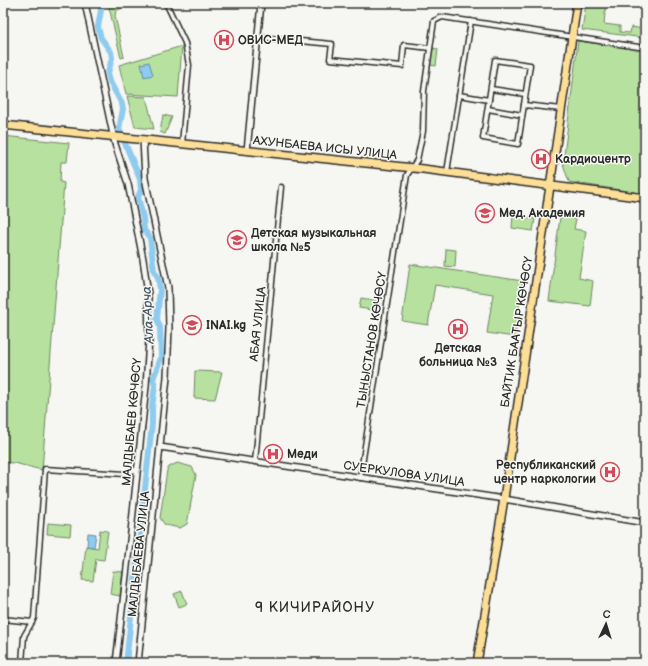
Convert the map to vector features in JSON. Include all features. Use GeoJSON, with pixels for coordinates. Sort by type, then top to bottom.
{"type":"FeatureCollection","features":[{"type":"Feature","properties":{"kind":"main road","name":"БАЙТИК БААТЫР КӨЧӨСҮ"},"geometry":{"type":"LineString","coordinates":[[477,663],[504,499],[577,3]]}},
{"type":"Feature","properties":{"kind":"main road","name":"АХУНБАЕВА ИСЫ УЛИЦА"},"geometry":{"type":"LineString","coordinates":[[3,125],[447,172],[645,198]]}},
{"type":"Feature","properties":{"kind":"street"},"geometry":{"type":"LineString","coordinates":[[85,3],[116,137]]}},
{"type":"Feature","properties":{"kind":"street"},"geometry":{"type":"LineString","coordinates":[[166,3],[185,43],[189,65],[182,144]]}},
{"type":"Feature","properties":{"kind":"street"},"geometry":{"type":"LineString","coordinates":[[247,151],[261,3]]}},
{"type":"Feature","properties":{"kind":"street","name":"ТЫНЫСТАНОВ КӨЧӨСҮ"},"geometry":{"type":"LineString","coordinates":[[360,478],[407,175],[417,160],[423,131],[424,91],[433,22],[442,17],[471,21]]}},
{"type":"Feature","properties":{"kind":"street"},"geometry":{"type":"LineString","coordinates":[[447,172],[471,21],[645,48]]}},
{"type":"Feature","properties":{"kind":"street"},"geometry":{"type":"LineString","coordinates":[[258,37],[332,44],[330,59],[402,66],[404,45],[430,48]]}},
{"type":"Feature","properties":{"kind":"street"},"geometry":{"type":"LineString","coordinates":[[495,60],[530,65],[525,94],[518,144],[483,138],[495,60]]}},
{"type":"Feature","properties":{"kind":"street"},"geometry":{"type":"LineString","coordinates":[[491,89],[525,94]]}},
{"type":"Feature","properties":{"kind":"street"},"geometry":{"type":"LineString","coordinates":[[459,94],[489,100]]}},
{"type":"Feature","properties":{"kind":"street"},"geometry":{"type":"LineString","coordinates":[[524,105],[561,109]]}},
{"type":"Feature","properties":{"kind":"street"},"geometry":{"type":"LineString","coordinates":[[488,109],[522,115]]}},
{"type":"Feature","properties":{"kind":"street","name":"МАЛДЫБАЕВ КӨЧӨСҮ"},"geometry":{"type":"LineString","coordinates":[[116,137],[128,184],[143,259],[148,294],[149,339],[137,469],[116,663]]}},
{"type":"Feature","properties":{"kind":"street"},"geometry":{"type":"LineString","coordinates":[[139,139],[144,172],[164,260],[169,298],[169,357],[160,447]]}},
{"type":"Feature","properties":{"kind":"street","name":"АБАЯ УЛИЦА"},"geometry":{"type":"LineString","coordinates":[[255,462],[281,187]]}},
{"type":"Feature","properties":{"kind":"street","name":"СУЕРКУЛОВА УЛИЦА"},"geometry":{"type":"LineString","coordinates":[[160,447],[504,499],[645,523]]}},
{"type":"Feature","properties":{"kind":"street","name":"МАЛДЫБАЕВА УЛИЦА"},"geometry":{"type":"LineString","coordinates":[[138,663],[160,447]]}},
{"type":"Feature","properties":{"kind":"street"},"geometry":{"type":"LineString","coordinates":[[22,663],[24,636],[34,618],[45,469],[124,474],[137,469]]}},
{"type":"Feature","properties":{"kind":"street"},"geometry":{"type":"LineString","coordinates":[[3,619],[32,622]]}},
{"type":"Feature","properties":{"kind":"street"},"geometry":{"type":"LineString","coordinates":[[643,663],[645,650]]}},
{"type":"Feature","properties":{"kind":"green space"},"geometry":{"type":"Polygon","coordinates":[[[108,3],[120,3],[122,8],[116,11],[115,16],[124,57],[121,58],[108,3]]]}},
{"type":"Feature","properties":{"kind":"green space"},"geometry":{"type":"Polygon","coordinates":[[[586,3],[606,3],[604,24],[620,26],[620,32],[630,33],[631,27],[645,29],[645,38],[582,30],[586,3]]]}},
{"type":"Feature","properties":{"kind":"green space"},"geometry":{"type":"Polygon","coordinates":[[[578,41],[645,50],[645,194],[569,182],[563,164],[578,41]]]}},
{"type":"Feature","properties":{"kind":"green space"},"geometry":{"type":"Polygon","coordinates":[[[182,46],[178,97],[126,94],[119,65],[182,46]]]}},
{"type":"Feature","properties":{"kind":"green space"},"geometry":{"type":"Polygon","coordinates":[[[432,48],[438,49],[436,66],[430,65],[432,48]]]}},
{"type":"Feature","properties":{"kind":"green space"},"geometry":{"type":"Polygon","coordinates":[[[127,96],[146,97],[154,129],[135,127],[127,96]]]}},
{"type":"Feature","properties":{"kind":"green space"},"geometry":{"type":"Polygon","coordinates":[[[163,115],[172,117],[165,134],[160,132],[163,115]]]}},
{"type":"Feature","properties":{"kind":"green space"},"geometry":{"type":"Polygon","coordinates":[[[3,136],[69,143],[67,162],[61,162],[60,182],[64,183],[42,470],[14,463],[3,462],[3,136]]]}},
{"type":"Feature","properties":{"kind":"green space"},"geometry":{"type":"Polygon","coordinates":[[[513,215],[535,219],[533,231],[512,228],[513,215]]]}},
{"type":"Feature","properties":{"kind":"green space"},"geometry":{"type":"Polygon","coordinates":[[[560,217],[576,219],[574,229],[586,231],[579,278],[593,281],[590,306],[549,301],[560,217]]]}},
{"type":"Feature","properties":{"kind":"green space"},"geometry":{"type":"Polygon","coordinates":[[[446,249],[456,250],[455,267],[445,266],[446,249]]]}},
{"type":"Feature","properties":{"kind":"green space"},"geometry":{"type":"Polygon","coordinates":[[[410,264],[523,281],[515,337],[487,333],[493,294],[435,285],[428,325],[402,321],[410,264]]]}},
{"type":"Feature","properties":{"kind":"green space"},"geometry":{"type":"Polygon","coordinates":[[[361,298],[379,301],[378,311],[359,308],[361,298]]]}},
{"type":"Feature","properties":{"kind":"green space"},"geometry":{"type":"Polygon","coordinates":[[[195,371],[222,372],[215,399],[194,398],[195,371]]]}},
{"type":"Feature","properties":{"kind":"green space"},"geometry":{"type":"Polygon","coordinates":[[[177,463],[192,467],[196,475],[187,524],[180,528],[165,525],[160,518],[167,470],[169,467],[177,463]]]}},
{"type":"Feature","properties":{"kind":"green space"},"geometry":{"type":"Polygon","coordinates":[[[48,523],[71,525],[70,536],[47,534],[48,523]]]}},
{"type":"Feature","properties":{"kind":"green space"},"geometry":{"type":"Polygon","coordinates":[[[100,530],[108,531],[104,560],[96,559],[93,581],[82,580],[86,546],[98,548],[100,530]]]}},
{"type":"Feature","properties":{"kind":"green space"},"geometry":{"type":"Polygon","coordinates":[[[113,571],[123,572],[120,596],[110,594],[113,571]]]}},
{"type":"Feature","properties":{"kind":"green space"},"geometry":{"type":"Polygon","coordinates":[[[182,591],[187,604],[179,607],[174,594],[182,591]]]}},
{"type":"Feature","properties":{"kind":"water"},"geometry":{"type":"Polygon","coordinates":[[[149,62],[153,75],[144,77],[141,64],[149,62]]]}},
{"type":"Feature","properties":{"kind":"water"},"geometry":{"type":"Polygon","coordinates":[[[88,533],[96,534],[94,547],[87,546],[88,533]]]}},
{"type":"Feature","properties":{"kind":"waterway","name":"Ала-Арча"},"geometry":{"type":"LineString","coordinates":[[100,3],[101,10],[98,27],[101,38],[111,52],[112,58],[108,73],[110,82],[122,104],[123,109],[119,129],[140,179],[141,190],[138,197],[144,230],[150,238],[154,271],[158,277],[160,289],[157,319],[160,327],[161,358],[153,379],[155,386],[152,407],[152,424],[126,663]]}},
{"type":"Feature","properties":{"kind":"place","name":"ОВИС-МЕД"},"geometry":{"type":"Point","coordinates":[224,40]}},
{"type":"Feature","properties":{"kind":"place","name":"Кардиоцентр"},"geometry":{"type":"Point","coordinates":[541,159]}},
{"type":"Feature","properties":{"kind":"place","name":"Мед. Академия"},"geometry":{"type":"Point","coordinates":[485,213]}},
{"type":"Feature","properties":{"kind":"place","name":"Детская музыкальная школа №5"},"geometry":{"type":"Point","coordinates":[237,240]}},
{"type":"Feature","properties":{"kind":"place","name":"INAI.kg"},"geometry":{"type":"Point","coordinates":[192,325]}},
{"type":"Feature","properties":{"kind":"place","name":"Детская больница №3"},"geometry":{"type":"Point","coordinates":[458,329]}},
{"type":"Feature","properties":{"kind":"place","name":"Меди"},"geometry":{"type":"Point","coordinates":[273,454]}},
{"type":"Feature","properties":{"kind":"place","name":"Республиканский центр наркологии"},"geometry":{"type":"Point","coordinates":[610,472]}},
{"type":"Feature","properties":{"kind":"district","name":"9 КИЧИРАЙОНУ"},"geometry":{"type":"Point","coordinates":[315,607]}}]}
